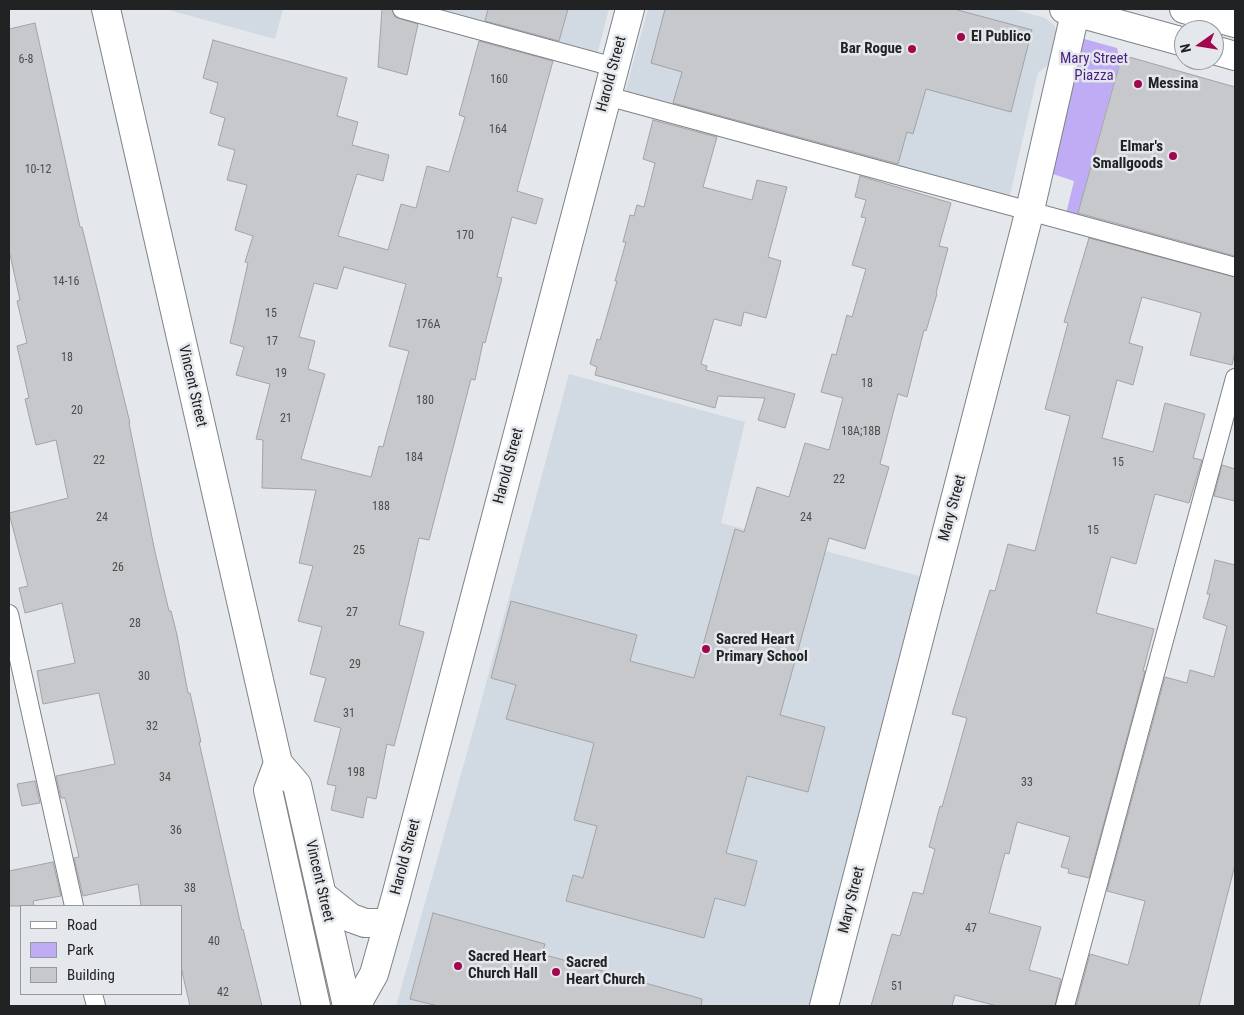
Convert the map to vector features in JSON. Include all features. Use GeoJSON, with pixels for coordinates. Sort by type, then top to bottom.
{"type":"FeatureCollection","features":[{"type":"Feature","properties":{"kind":"street","name":"Vincent Street"},"geometry":{"type":"LineString","coordinates":[[106,9],[278,763],[297,785],[347,1006]]}},
{"type":"Feature","properties":{"kind":"street","name":"Harold Street"},"geometry":{"type":"LineString","coordinates":[[356,1006],[374,974],[630,9]]}},
{"type":"Feature","properties":{"kind":"street"},"geometry":{"type":"LineString","coordinates":[[1184,9],[1235,23]]}},
{"type":"Feature","properties":{"kind":"street"},"geometry":{"type":"LineString","coordinates":[[1072,10],[1174,39]]}},
{"type":"Feature","properties":{"kind":"street","name":"Mary Street"},"geometry":{"type":"LineString","coordinates":[[824,1006],[1030,210],[1072,10]]}},
{"type":"Feature","properties":{"kind":"street","name":"Vincent Street"},"geometry":{"type":"LineString","coordinates":[[278,763],[268,790],[316,1006]]}},
{"type":"Feature","properties":{"kind":"street"},"geometry":{"type":"LineString","coordinates":[[322,895],[351,918],[365,923],[388,923]]}},
{"type":"Feature","properties":{"kind":"lane"},"geometry":{"type":"LineString","coordinates":[[402,9],[614,67]]}},
{"type":"Feature","properties":{"kind":"lane"},"geometry":{"type":"LineString","coordinates":[[607,96],[1235,267]]}},
{"type":"Feature","properties":{"kind":"lane"},"geometry":{"type":"LineString","coordinates":[[1065,1006],[1235,378]]}},
{"type":"Feature","properties":{"kind":"lane"},"geometry":{"type":"LineString","coordinates":[[9,614],[74,905]]}},
{"type":"Feature","properties":{"kind":"shaded area"},"geometry":{"type":"Polygon","coordinates":[[[165,9],[283,9],[275,39],[165,9]]]}},
{"type":"Feature","properties":{"kind":"shaded area"},"geometry":{"type":"Polygon","coordinates":[[[435,9],[609,9],[597,55],[435,9]]]}},
{"type":"Feature","properties":{"kind":"shaded area"},"geometry":{"type":"Polygon","coordinates":[[[648,9],[1012,9],[1045,18],[1054,25],[1058,35],[1051,63],[1038,73],[1009,199],[624,96],[648,9]]]}},
{"type":"Feature","properties":{"kind":"shaded area","name":"Sacred Heart Primary School"},"geometry":{"type":"Polygon","coordinates":[[[569,374],[745,422],[721,523],[934,580],[824,1006],[396,1006],[477,717],[569,374]]]}},
{"type":"Feature","properties":{"kind":"green space","name":"Mary Street Piazza"},"geometry":{"type":"Polygon","coordinates":[[[1077,37],[1117,48],[1120,60],[1077,218],[1066,214],[1074,181],[1047,172],[1077,37]]]}},
{"type":"Feature","properties":{"kind":"building"},"geometry":{"type":"Polygon","coordinates":[[[382,9],[392,9],[395,17],[418,24],[407,75],[378,67],[382,9]]]}},
{"type":"Feature","properties":{"kind":"building"},"geometry":{"type":"Polygon","coordinates":[[[488,9],[568,9],[559,41],[485,21],[488,9]]]}},
{"type":"Feature","properties":{"kind":"building"},"geometry":{"type":"Polygon","coordinates":[[[665,9],[954,9],[1032,30],[1011,112],[926,89],[913,134],[907,132],[898,164],[673,103],[682,72],[651,63],[665,9]]]}},
{"type":"Feature","properties":{"kind":"building"},"geometry":{"type":"Polygon","coordinates":[[[35,23],[80,227],[82,227],[130,423],[155,552],[169,611],[171,611],[177,635],[188,693],[190,693],[201,742],[199,742],[242,930],[262,1006],[190,1006],[182,971],[182,905],[141,905],[138,884],[83,896],[74,858],[79,857],[65,798],[61,798],[56,776],[115,764],[99,693],[43,704],[37,671],[75,663],[62,603],[25,613],[19,588],[28,586],[9,513],[68,498],[56,440],[36,445],[25,399],[29,398],[17,346],[27,343],[17,301],[20,300],[9,250],[9,29],[35,23]]]}},
{"type":"Feature","properties":{"kind":"building"},"geometry":{"type":"Polygon","coordinates":[[[213,40],[347,78],[337,116],[358,122],[352,145],[389,155],[383,181],[357,174],[338,236],[388,250],[401,204],[416,208],[427,166],[449,172],[465,117],[459,115],[479,41],[553,61],[517,191],[543,199],[536,224],[512,217],[497,277],[502,278],[485,343],[483,342],[475,380],[471,379],[429,540],[419,538],[399,625],[424,632],[394,746],[387,744],[376,799],[367,797],[363,818],[331,810],[336,786],[327,784],[341,728],[314,721],[326,678],[310,674],[322,627],[298,621],[313,566],[299,563],[316,490],[262,488],[263,440],[256,439],[270,384],[236,375],[244,347],[230,343],[248,263],[245,262],[253,236],[235,230],[247,185],[227,180],[235,150],[218,145],[225,118],[210,113],[218,83],[203,78],[213,40]],[[344,267],[337,289],[314,283],[299,337],[315,341],[308,369],[325,374],[301,459],[371,477],[379,446],[383,447],[409,351],[389,346],[406,284],[344,267]]]}},
{"type":"Feature","properties":{"kind":"building"},"geometry":{"type":"Polygon","coordinates":[[[1122,55],[1235,87],[1235,256],[1078,213],[1122,55]]]}},
{"type":"Feature","properties":{"kind":"building"},"geometry":{"type":"Polygon","coordinates":[[[653,120],[717,137],[703,187],[752,200],[757,180],[787,187],[768,257],[781,261],[766,318],[744,312],[741,326],[714,319],[701,364],[707,366],[706,370],[795,394],[785,428],[758,420],[765,398],[718,396],[715,408],[595,375],[597,367],[590,364],[597,339],[600,340],[617,281],[615,281],[626,242],[623,242],[630,215],[634,216],[637,205],[644,207],[655,163],[643,159],[653,120]]]}},
{"type":"Feature","properties":{"kind":"building"},"geometry":{"type":"Polygon","coordinates":[[[860,176],[951,203],[939,246],[948,248],[937,294],[926,331],[924,330],[907,397],[898,394],[880,464],[889,467],[865,549],[829,538],[780,715],[825,727],[808,792],[747,776],[726,853],[757,861],[745,906],[715,898],[704,938],[566,901],[573,875],[583,878],[597,826],[574,820],[594,743],[506,719],[516,685],[491,678],[511,601],[637,635],[630,661],[694,678],[735,529],[744,532],[757,487],[789,497],[805,443],[829,450],[843,398],[821,392],[832,354],[836,355],[847,315],[852,317],[866,269],[852,265],[866,218],[861,217],[866,200],[855,197],[860,176]]]}},
{"type":"Feature","properties":{"kind":"building"},"geometry":{"type":"Polygon","coordinates":[[[1089,238],[1235,277],[1235,352],[1232,365],[1190,355],[1201,313],[1142,297],[1129,343],[1143,347],[1133,385],[1117,380],[1102,438],[1153,452],[1165,403],[1205,414],[1193,458],[1202,460],[1189,503],[1155,494],[1136,564],[1111,557],[1096,613],[1154,629],[1143,671],[1145,671],[1089,878],[1068,873],[1069,869],[1061,867],[1070,837],[1017,822],[1009,854],[1005,853],[989,913],[1041,927],[1029,970],[1061,979],[1055,1006],[997,1006],[955,995],[952,1006],[871,1006],[892,934],[900,936],[913,892],[923,894],[935,849],[929,847],[967,718],[952,714],[990,590],[995,591],[1008,544],[1035,551],[1070,416],[1045,409],[1068,323],[1064,322],[1089,238]]]}},
{"type":"Feature","properties":{"kind":"building"},"geometry":{"type":"Polygon","coordinates":[[[1222,465],[1235,469],[1235,501],[1214,496],[1222,465]]]}},
{"type":"Feature","properties":{"kind":"building"},"geometry":{"type":"Polygon","coordinates":[[[1215,560],[1235,565],[1235,865],[1199,1006],[1076,1006],[1090,954],[1128,965],[1145,901],[1107,891],[1165,677],[1187,683],[1190,670],[1214,677],[1227,626],[1203,618],[1210,594],[1207,594],[1215,560]]]}},
{"type":"Feature","properties":{"kind":"building"},"geometry":{"type":"Polygon","coordinates":[[[35,781],[40,803],[22,806],[17,784],[35,781]]]}},
{"type":"Feature","properties":{"kind":"building"},"geometry":{"type":"Polygon","coordinates":[[[53,862],[61,896],[33,901],[34,905],[9,906],[9,871],[53,862]]]}},
{"type":"Feature","properties":{"kind":"building"},"geometry":{"type":"Polygon","coordinates":[[[433,913],[545,944],[542,954],[702,999],[701,1006],[438,1006],[410,999],[433,913]]]}},
{"type":"Feature","properties":{"kind":"place","name":"El Publico"},"geometry":{"type":"Point","coordinates":[961,37]}},
{"type":"Feature","properties":{"kind":"place","name":"Bar Rogue"},"geometry":{"type":"Point","coordinates":[912,49]}},
{"type":"Feature","properties":{"kind":"place","name":"Messina"},"geometry":{"type":"Point","coordinates":[1138,84]}},
{"type":"Feature","properties":{"kind":"place","name":"Elmar's Smallgoods"},"geometry":{"type":"Point","coordinates":[1173,156]}},
{"type":"Feature","properties":{"kind":"place","name":"Sacred Heart Primary School"},"geometry":{"type":"Point","coordinates":[706,649]}},
{"type":"Feature","properties":{"kind":"place","name":"Sacred Heart Church Hall"},"geometry":{"type":"Point","coordinates":[458,966]}},
{"type":"Feature","properties":{"kind":"place","name":"Sacred Heart Church"},"geometry":{"type":"Point","coordinates":[556,972]}}]}
